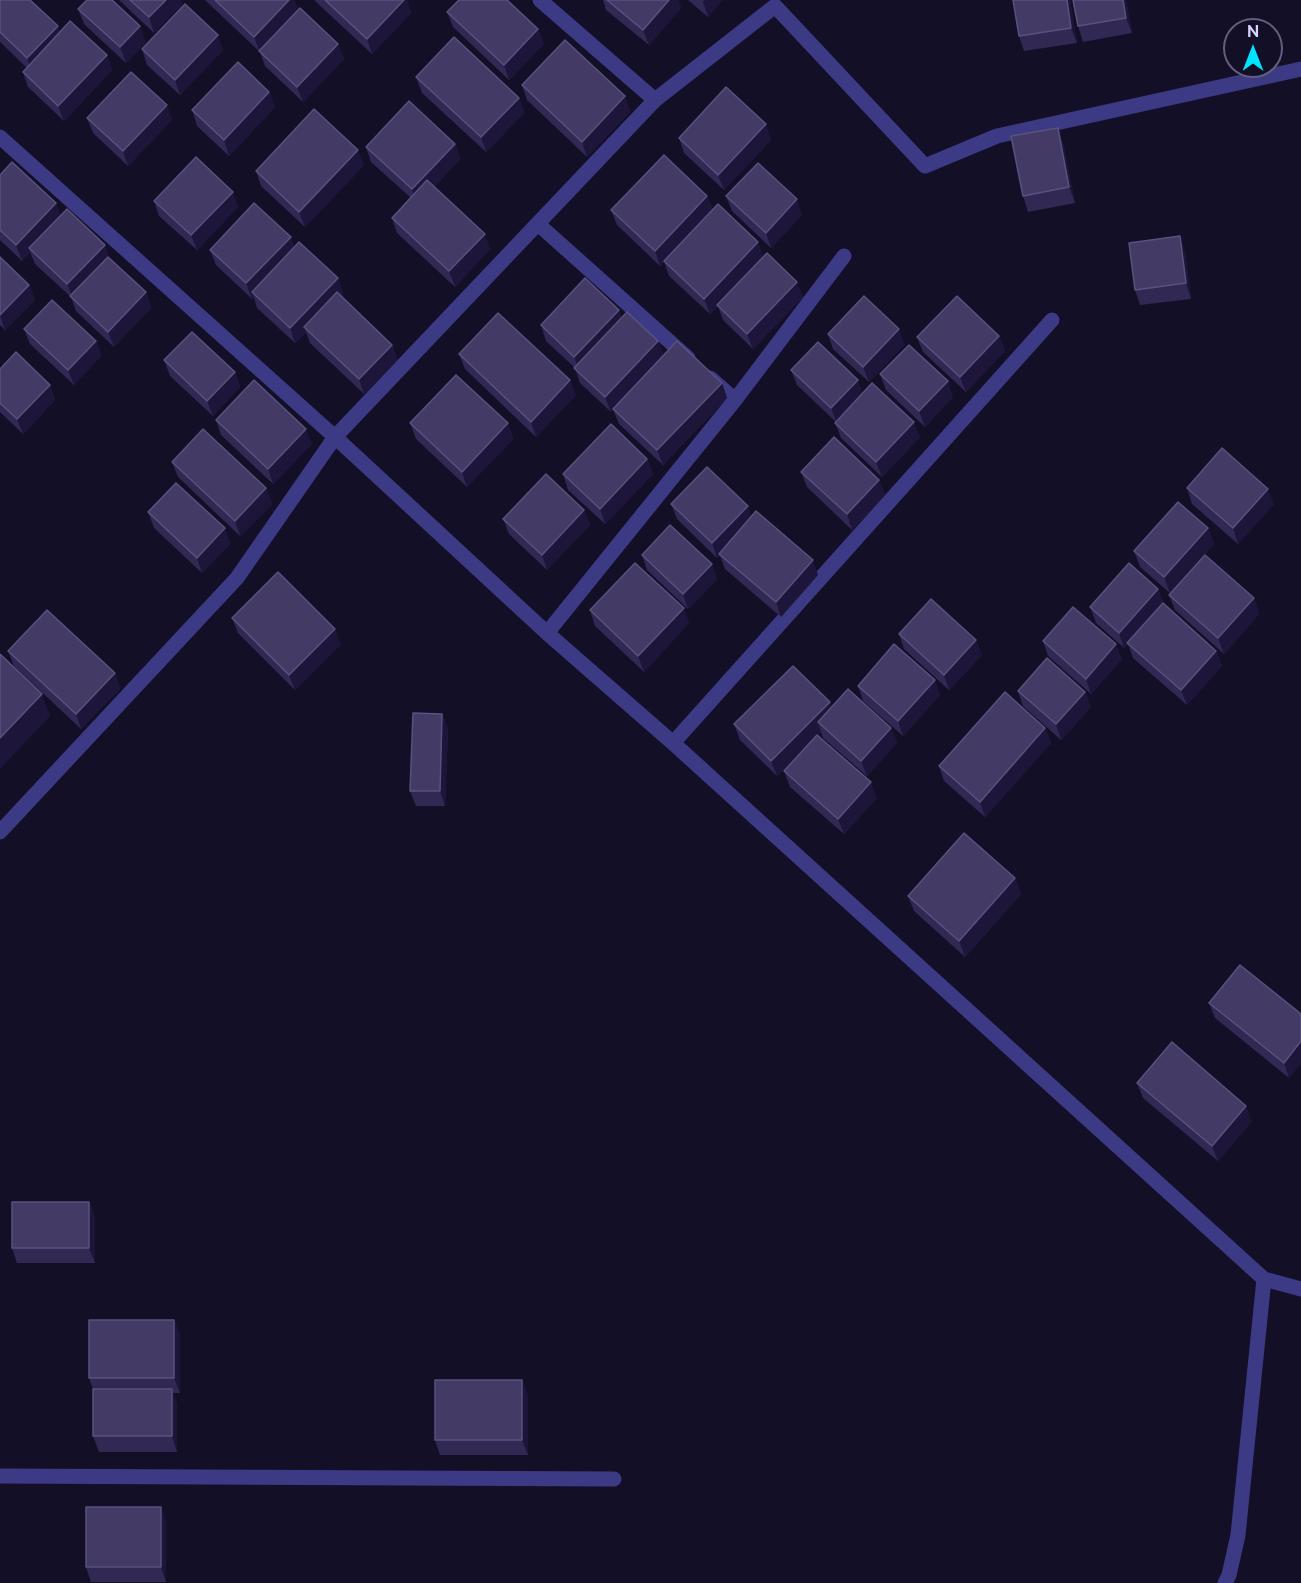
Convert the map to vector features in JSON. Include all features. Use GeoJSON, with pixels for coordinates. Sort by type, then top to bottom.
{"type":"FeatureCollection","features":[{"type":"Feature","properties":{"kind":"street"},"geometry":{"type":"LineString","coordinates":[[540,0],[655,100]]}},
{"type":"Feature","properties":{"kind":"street"},"geometry":{"type":"LineString","coordinates":[[0,832],[237,578],[335,437],[655,100],[775,6],[925,166],[997,136],[1301,69]]}},
{"type":"Feature","properties":{"kind":"street"},"geometry":{"type":"LineString","coordinates":[[0,138],[335,437],[547,633],[673,743],[1264,1279],[1301,1289]]}},
{"type":"Feature","properties":{"kind":"street"},"geometry":{"type":"LineString","coordinates":[[538,224],[735,400]]}},
{"type":"Feature","properties":{"kind":"street"},"geometry":{"type":"LineString","coordinates":[[547,633],[735,400],[844,256]]}},
{"type":"Feature","properties":{"kind":"street"},"geometry":{"type":"LineString","coordinates":[[673,743],[1052,320]]}},
{"type":"Feature","properties":{"kind":"street"},"geometry":{"type":"LineString","coordinates":[[1225,1583],[1238,1535],[1264,1279]]}},
{"type":"Feature","properties":{"kind":"street"},"geometry":{"type":"LineString","coordinates":[[0,1476],[614,1479]]}},
{"type":"Feature","properties":{"kind":"building"},"geometry":{"type":"Polygon","coordinates":[[[0,0],[30,0],[58,26],[27,58],[0,32],[0,0]]]}},
{"type":"Feature","properties":{"kind":"building"},"geometry":{"type":"Polygon","coordinates":[[[87,0],[112,0],[140,26],[120,47],[78,9],[87,0]]]}},
{"type":"Feature","properties":{"kind":"building"},"geometry":{"type":"Polygon","coordinates":[[[130,0],[166,0],[149,17],[130,0]]]}},
{"type":"Feature","properties":{"kind":"building"},"geometry":{"type":"Polygon","coordinates":[[[215,0],[289,0],[254,37],[215,0]]]}},
{"type":"Feature","properties":{"kind":"building"},"geometry":{"type":"Polygon","coordinates":[[[325,0],[404,0],[367,39],[325,0]]]}},
{"type":"Feature","properties":{"kind":"building"},"geometry":{"type":"Polygon","coordinates":[[[459,0],[507,0],[538,29],[504,65],[447,12],[459,0]]]}},
{"type":"Feature","properties":{"kind":"building"},"geometry":{"type":"Polygon","coordinates":[[[607,0],[669,0],[643,30],[607,0]]]}},
{"type":"Feature","properties":{"kind":"building"},"geometry":{"type":"Polygon","coordinates":[[[1013,0],[1067,0],[1071,28],[1019,36],[1013,0]]]}},
{"type":"Feature","properties":{"kind":"building"},"geometry":{"type":"Polygon","coordinates":[[[1073,0],[1123,0],[1126,18],[1078,26],[1073,0]]]}},
{"type":"Feature","properties":{"kind":"building"},"geometry":{"type":"Polygon","coordinates":[[[185,4],[218,35],[175,80],[142,49],[185,4]]]}},
{"type":"Feature","properties":{"kind":"building"},"geometry":{"type":"Polygon","coordinates":[[[300,8],[338,44],[297,87],[259,51],[300,8]]]}},
{"type":"Feature","properties":{"kind":"building"},"geometry":{"type":"Polygon","coordinates":[[[70,21],[107,55],[58,106],[23,72],[70,21]]]}},
{"type":"Feature","properties":{"kind":"building"},"geometry":{"type":"Polygon","coordinates":[[[454,37],[519,98],[481,137],[416,77],[454,37]]]}},
{"type":"Feature","properties":{"kind":"building"},"geometry":{"type":"Polygon","coordinates":[[[565,40],[625,96],[582,142],[522,85],[565,40]]]}},
{"type":"Feature","properties":{"kind":"building"},"geometry":{"type":"Polygon","coordinates":[[[238,62],[269,92],[224,140],[192,110],[238,62]]]}},
{"type":"Feature","properties":{"kind":"building"},"geometry":{"type":"Polygon","coordinates":[[[131,72],[167,105],[123,151],[87,118],[131,72]]]}},
{"type":"Feature","properties":{"kind":"building"},"geometry":{"type":"Polygon","coordinates":[[[726,87],[766,124],[718,175],[679,138],[726,87]]]}},
{"type":"Feature","properties":{"kind":"building"},"geometry":{"type":"Polygon","coordinates":[[[409,101],[455,144],[412,189],[366,147],[409,101]]]}},
{"type":"Feature","properties":{"kind":"building"},"geometry":{"type":"Polygon","coordinates":[[[314,109],[358,150],[299,212],[256,171],[314,109]]]}},
{"type":"Feature","properties":{"kind":"building"},"geometry":{"type":"Polygon","coordinates":[[[1058,128],[1069,187],[1023,196],[1011,136],[1058,128]]]}},
{"type":"Feature","properties":{"kind":"building"},"geometry":{"type":"Polygon","coordinates":[[[664,155],[707,196],[655,251],[611,210],[664,155]]]}},
{"type":"Feature","properties":{"kind":"building"},"geometry":{"type":"Polygon","coordinates":[[[196,157],[233,192],[191,235],[154,201],[196,157]]]}},
{"type":"Feature","properties":{"kind":"building"},"geometry":{"type":"Polygon","coordinates":[[[12,162],[56,203],[16,245],[0,230],[0,175],[12,162]]]}},
{"type":"Feature","properties":{"kind":"building"},"geometry":{"type":"Polygon","coordinates":[[[758,163],[797,199],[766,233],[726,196],[758,163]]]}},
{"type":"Feature","properties":{"kind":"building"},"geometry":{"type":"Polygon","coordinates":[[[427,180],[485,234],[449,271],[392,218],[427,180]]]}},
{"type":"Feature","properties":{"kind":"building"},"geometry":{"type":"Polygon","coordinates":[[[254,203],[291,237],[246,283],[210,250],[254,203]]]}},
{"type":"Feature","properties":{"kind":"building"},"geometry":{"type":"Polygon","coordinates":[[[718,204],[758,242],[704,299],[664,261],[718,204]]]}},
{"type":"Feature","properties":{"kind":"building"},"geometry":{"type":"Polygon","coordinates":[[[67,209],[105,245],[67,284],[29,248],[67,209]]]}},
{"type":"Feature","properties":{"kind":"building"},"geometry":{"type":"Polygon","coordinates":[[[1180,236],[1186,283],[1135,290],[1129,243],[1180,236]]]}},
{"type":"Feature","properties":{"kind":"building"},"geometry":{"type":"Polygon","coordinates":[[[299,242],[338,278],[290,328],[252,292],[299,242]]]}},
{"type":"Feature","properties":{"kind":"building"},"geometry":{"type":"Polygon","coordinates":[[[767,253],[797,282],[747,334],[717,305],[767,253]]]}},
{"type":"Feature","properties":{"kind":"building"},"geometry":{"type":"Polygon","coordinates":[[[0,257],[29,285],[0,315],[0,257]]]}},
{"type":"Feature","properties":{"kind":"building"},"geometry":{"type":"Polygon","coordinates":[[[108,257],[146,292],[108,332],[70,296],[108,257]]]}},
{"type":"Feature","properties":{"kind":"building"},"geometry":{"type":"Polygon","coordinates":[[[585,278],[619,310],[574,357],[541,325],[585,278]]]}},
{"type":"Feature","properties":{"kind":"building"},"geometry":{"type":"Polygon","coordinates":[[[337,292],[392,345],[359,379],[304,327],[337,292]]]}},
{"type":"Feature","properties":{"kind":"building"},"geometry":{"type":"Polygon","coordinates":[[[864,296],[899,329],[863,367],[828,334],[864,296]]]}},
{"type":"Feature","properties":{"kind":"building"},"geometry":{"type":"Polygon","coordinates":[[[957,296],[999,336],[960,377],[917,337],[957,296]]]}},
{"type":"Feature","properties":{"kind":"building"},"geometry":{"type":"Polygon","coordinates":[[[52,300],[96,341],[68,370],[24,329],[52,300]]]}},
{"type":"Feature","properties":{"kind":"building"},"geometry":{"type":"Polygon","coordinates":[[[627,312],[658,341],[605,397],[574,368],[627,312]]]}},
{"type":"Feature","properties":{"kind":"building"},"geometry":{"type":"Polygon","coordinates":[[[498,313],[570,380],[531,422],[459,354],[498,313]]]}},
{"type":"Feature","properties":{"kind":"building"},"geometry":{"type":"Polygon","coordinates":[[[192,332],[235,372],[207,401],[164,360],[192,332]]]}},
{"type":"Feature","properties":{"kind":"building"},"geometry":{"type":"Polygon","coordinates":[[[677,341],[722,383],[657,450],[613,409],[677,341]]]}},
{"type":"Feature","properties":{"kind":"building"},"geometry":{"type":"Polygon","coordinates":[[[818,342],[858,380],[831,408],[791,370],[818,342]]]}},
{"type":"Feature","properties":{"kind":"building"},"geometry":{"type":"Polygon","coordinates":[[[909,345],[948,381],[919,411],[880,374],[909,345]]]}},
{"type":"Feature","properties":{"kind":"building"},"geometry":{"type":"Polygon","coordinates":[[[16,352],[50,385],[17,419],[0,403],[0,369],[16,352]]]}},
{"type":"Feature","properties":{"kind":"building"},"geometry":{"type":"Polygon","coordinates":[[[456,375],[508,423],[462,472],[410,423],[456,375]]]}},
{"type":"Feature","properties":{"kind":"building"},"geometry":{"type":"Polygon","coordinates":[[[254,380],[306,429],[268,469],[216,420],[254,380]]]}},
{"type":"Feature","properties":{"kind":"building"},"geometry":{"type":"Polygon","coordinates":[[[872,383],[914,422],[876,462],[835,423],[872,383]]]}},
{"type":"Feature","properties":{"kind":"building"},"geometry":{"type":"Polygon","coordinates":[[[611,424],[647,459],[600,509],[563,474],[611,424]]]}},
{"type":"Feature","properties":{"kind":"building"},"geometry":{"type":"Polygon","coordinates":[[[203,429],[266,488],[235,521],[172,462],[203,429]]]}},
{"type":"Feature","properties":{"kind":"building"},"geometry":{"type":"Polygon","coordinates":[[[834,437],[879,480],[847,514],[801,472],[834,437]]]}},
{"type":"Feature","properties":{"kind":"building"},"geometry":{"type":"Polygon","coordinates":[[[1222,448],[1268,489],[1233,528],[1187,488],[1222,448]]]}},
{"type":"Feature","properties":{"kind":"building"},"geometry":{"type":"Polygon","coordinates":[[[707,467],[748,506],[712,543],[671,504],[707,467]]]}},
{"type":"Feature","properties":{"kind":"building"},"geometry":{"type":"Polygon","coordinates":[[[546,474],[584,510],[542,555],[503,519],[546,474]]]}},
{"type":"Feature","properties":{"kind":"building"},"geometry":{"type":"Polygon","coordinates":[[[176,483],[225,528],[197,558],[148,512],[176,483]]]}},
{"type":"Feature","properties":{"kind":"building"},"geometry":{"type":"Polygon","coordinates":[[[1178,502],[1208,528],[1164,577],[1134,551],[1178,502]]]}},
{"type":"Feature","properties":{"kind":"building"},"geometry":{"type":"Polygon","coordinates":[[[756,511],[813,560],[776,602],[719,554],[756,511]]]}},
{"type":"Feature","properties":{"kind":"building"},"geometry":{"type":"Polygon","coordinates":[[[670,525],[712,564],[683,594],[642,555],[670,525]]]}},
{"type":"Feature","properties":{"kind":"building"},"geometry":{"type":"Polygon","coordinates":[[[1205,555],[1254,598],[1218,638],[1169,595],[1205,555]]]}},
{"type":"Feature","properties":{"kind":"building"},"geometry":{"type":"Polygon","coordinates":[[[635,563],[684,608],[638,656],[590,610],[635,563]]]}},
{"type":"Feature","properties":{"kind":"building"},"geometry":{"type":"Polygon","coordinates":[[[1129,563],[1158,589],[1119,633],[1090,607],[1129,563]]]}},
{"type":"Feature","properties":{"kind":"building"},"geometry":{"type":"Polygon","coordinates":[[[278,572],[335,629],[289,675],[232,618],[278,572]]]}},
{"type":"Feature","properties":{"kind":"building"},"geometry":{"type":"Polygon","coordinates":[[[931,599],[976,640],[944,675],[899,634],[931,599]]]}},
{"type":"Feature","properties":{"kind":"building"},"geometry":{"type":"Polygon","coordinates":[[[1163,603],[1216,651],[1181,690],[1127,643],[1163,603]]]}},
{"type":"Feature","properties":{"kind":"building"},"geometry":{"type":"Polygon","coordinates":[[[1073,607],[1116,644],[1086,679],[1043,641],[1073,607]]]}},
{"type":"Feature","properties":{"kind":"building"},"geometry":{"type":"Polygon","coordinates":[[[47,610],[115,673],[76,714],[8,651],[47,610]]]}},
{"type":"Feature","properties":{"kind":"building"},"geometry":{"type":"Polygon","coordinates":[[[894,644],[935,680],[898,721],[858,686],[894,644]]]}},
{"type":"Feature","properties":{"kind":"building"},"geometry":{"type":"Polygon","coordinates":[[[0,654],[42,694],[0,738],[0,654]]]}},
{"type":"Feature","properties":{"kind":"building"},"geometry":{"type":"Polygon","coordinates":[[[1047,658],[1085,692],[1056,724],[1018,691],[1047,658]]]}},
{"type":"Feature","properties":{"kind":"building"},"geometry":{"type":"Polygon","coordinates":[[[793,666],[830,702],[771,761],[734,724],[793,666]]]}},
{"type":"Feature","properties":{"kind":"building"},"geometry":{"type":"Polygon","coordinates":[[[848,689],[891,728],[861,761],[818,722],[848,689]]]}},
{"type":"Feature","properties":{"kind":"building"},"geometry":{"type":"Polygon","coordinates":[[[1005,692],[1045,728],[980,802],[939,766],[1005,692]]]}},
{"type":"Feature","properties":{"kind":"building"},"geometry":{"type":"Polygon","coordinates":[[[413,713],[442,714],[440,791],[410,791],[413,713]]]}},
{"type":"Feature","properties":{"kind":"building"},"geometry":{"type":"Polygon","coordinates":[[[817,735],[871,782],[838,819],[784,771],[817,735]]]}},
{"type":"Feature","properties":{"kind":"building"},"geometry":{"type":"Polygon","coordinates":[[[964,833],[1015,878],[959,941],[908,896],[964,833]]]}},
{"type":"Feature","properties":{"kind":"building"},"geometry":{"type":"Polygon","coordinates":[[[1240,965],[1301,1014],[1301,1041],[1284,1063],[1209,1003],[1240,965]]]}},
{"type":"Feature","properties":{"kind":"building"},"geometry":{"type":"Polygon","coordinates":[[[1172,1042],[1246,1106],[1212,1146],[1137,1083],[1172,1042]]]}},
{"type":"Feature","properties":{"kind":"building"},"geometry":{"type":"Polygon","coordinates":[[[12,1202],[89,1202],[89,1248],[12,1248],[12,1202]]]}},
{"type":"Feature","properties":{"kind":"building"},"geometry":{"type":"Polygon","coordinates":[[[89,1320],[174,1320],[174,1378],[89,1378],[89,1320]]]}},
{"type":"Feature","properties":{"kind":"building"},"geometry":{"type":"Polygon","coordinates":[[[435,1380],[522,1380],[522,1440],[435,1440],[435,1380]]]}},
{"type":"Feature","properties":{"kind":"building"},"geometry":{"type":"Polygon","coordinates":[[[93,1389],[172,1389],[172,1436],[93,1436],[93,1389]]]}},
{"type":"Feature","properties":{"kind":"building"},"geometry":{"type":"Polygon","coordinates":[[[86,1507],[161,1507],[161,1567],[86,1567],[86,1507]]]}}]}
